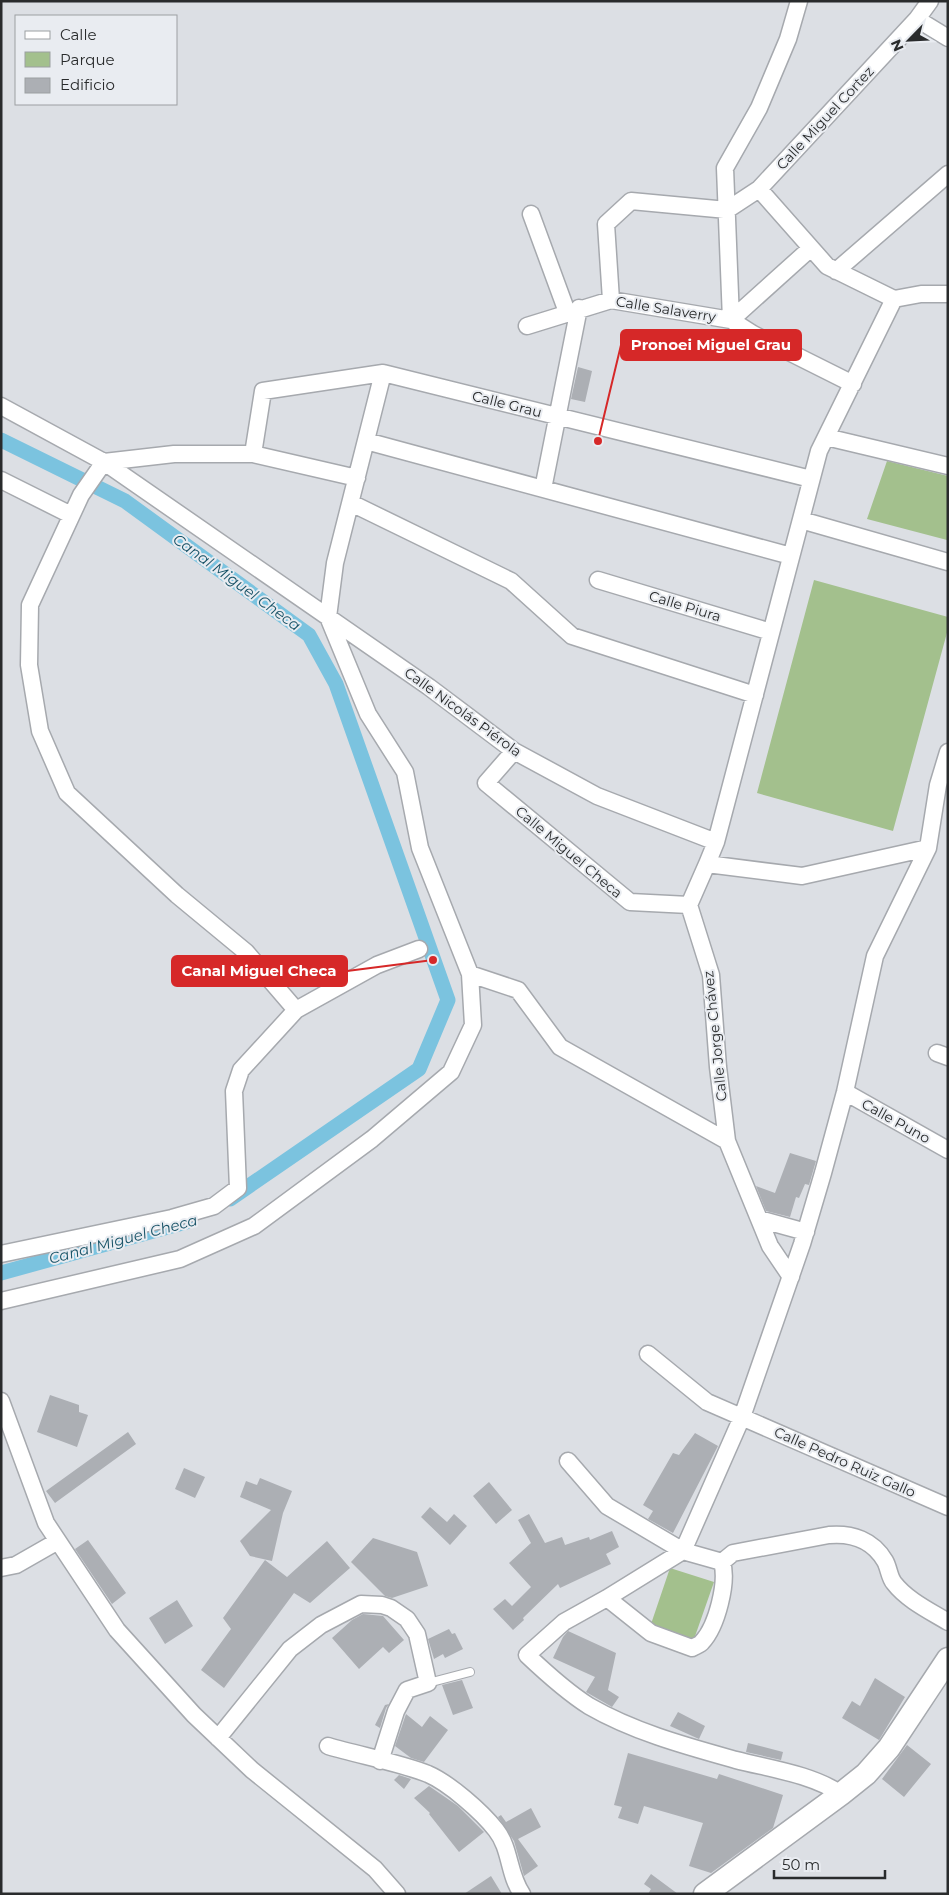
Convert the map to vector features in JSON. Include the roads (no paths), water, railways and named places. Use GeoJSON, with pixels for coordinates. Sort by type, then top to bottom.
{"type":"FeatureCollection","features":[{"type":"Feature","properties":{"kind":"street"},"geometry":{"type":"LineString","coordinates":[[731,320],[725,168],[759,108],[788,39],[799,1]]}},
{"type":"Feature","properties":{"kind":"street","name":"Calle Miguel Cortez"},"geometry":{"type":"LineString","coordinates":[[726,210],[759,189],[918,19],[930,1]]}},
{"type":"Feature","properties":{"kind":"street"},"geometry":{"type":"LineString","coordinates":[[918,19],[948,38]]}},
{"type":"Feature","properties":{"kind":"street"},"geometry":{"type":"LineString","coordinates":[[836,271],[948,174]]}},
{"type":"Feature","properties":{"kind":"street"},"geometry":{"type":"LineString","coordinates":[[759,189],[826,266],[894,299],[921,294],[948,294]]}},
{"type":"Feature","properties":{"kind":"street"},"geometry":{"type":"LineString","coordinates":[[611,300],[606,224],[631,201],[726,210]]}},
{"type":"Feature","properties":{"kind":"street"},"geometry":{"type":"LineString","coordinates":[[531,214],[573,310],[557,416],[542,489]]}},
{"type":"Feature","properties":{"kind":"street"},"geometry":{"type":"LineString","coordinates":[[731,320],[811,248]]}},
{"type":"Feature","properties":{"kind":"street"},"geometry":{"type":"LineString","coordinates":[[689,904],[716,842],[819,451],[894,299]]}},
{"type":"Feature","properties":{"kind":"street","name":"Calle Salaverry"},"geometry":{"type":"LineString","coordinates":[[527,326],[573,310],[611,300],[731,320],[753,334],[853,384]]}},
{"type":"Feature","properties":{"kind":"street"},"geometry":{"type":"LineString","coordinates":[[1,1301],[180,1258],[254,1226],[372,1140],[450,1072],[473,1025],[470,974],[420,848],[405,772],[368,714],[328,617],[335,563],[383,373]]}},
{"type":"Feature","properties":{"kind":"street","name":"Calle Grau"},"geometry":{"type":"LineString","coordinates":[[253,454],[263,391],[383,373],[812,479]]}},
{"type":"Feature","properties":{"kind":"street","name":"Calle Nicolás Piérola"},"geometry":{"type":"LineString","coordinates":[[1,406],[104,462],[429,687],[514,751],[597,796],[716,842]]}},
{"type":"Feature","properties":{"kind":"street"},"geometry":{"type":"LineString","coordinates":[[826,437],[948,466]]}},
{"type":"Feature","properties":{"kind":"street"},"geometry":{"type":"LineString","coordinates":[[366,441],[791,556]]}},
{"type":"Feature","properties":{"kind":"street"},"geometry":{"type":"LineString","coordinates":[[296,1010],[246,952],[177,895],[67,793],[40,732],[29,665],[30,606],[81,495],[104,462],[174,454],[253,454],[356,478]]}},
{"type":"Feature","properties":{"kind":"street"},"geometry":{"type":"LineString","coordinates":[[1,480],[71,515]]}},
{"type":"Feature","properties":{"kind":"street"},"geometry":{"type":"LineString","coordinates":[[350,503],[511,580],[572,636],[755,695]]}},
{"type":"Feature","properties":{"kind":"street"},"geometry":{"type":"LineString","coordinates":[[801,520],[948,562]]}},
{"type":"Feature","properties":{"kind":"street","name":"Calle Piura"},"geometry":{"type":"LineString","coordinates":[[598,580],[771,632]]}},
{"type":"Feature","properties":{"kind":"street","name":"Calle Miguel Checa"},"geometry":{"type":"LineString","coordinates":[[514,751],[486,784],[630,902],[689,904]]}},
{"type":"Feature","properties":{"kind":"street"},"geometry":{"type":"LineString","coordinates":[[841,1794],[830,1787],[800,1776],[674,1743],[630,1725],[590,1706],[551,1677],[527,1655],[564,1622],[683,1551],[742,1417],[804,1238],[845,1092],[875,956],[928,848],[938,785],[948,752]]}},
{"type":"Feature","properties":{"kind":"street"},"geometry":{"type":"LineString","coordinates":[[707,864],[802,876],[928,848]]}},
{"type":"Feature","properties":{"kind":"street","name":"Calle Jorge Chávez"},"geometry":{"type":"LineString","coordinates":[[689,904],[711,975],[718,1067],[727,1141],[770,1246],[790,1277]]}},
{"type":"Feature","properties":{"kind":"street"},"geometry":{"type":"LineString","coordinates":[[1,1254],[172,1218],[214,1206],[238,1188],[234,1091],[242,1070],[296,1010],[378,965],[419,949]]}},
{"type":"Feature","properties":{"kind":"street"},"geometry":{"type":"LineString","coordinates":[[470,974],[518,990],[560,1047],[727,1141]]}},
{"type":"Feature","properties":{"kind":"street","name":"Calle Puno"},"geometry":{"type":"LineString","coordinates":[[845,1092],[948,1150]]}},
{"type":"Feature","properties":{"kind":"street"},"geometry":{"type":"LineString","coordinates":[[759,1219],[804,1238]]}},
{"type":"Feature","properties":{"kind":"street"},"geometry":{"type":"LineString","coordinates":[[770,1246],[775,1251],[788,1252],[804,1238]]}},
{"type":"Feature","properties":{"kind":"street","name":"Calle Pedro Ruiz Gallo"},"geometry":{"type":"LineString","coordinates":[[648,1354],[707,1402],[948,1507]]}},
{"type":"Feature","properties":{"kind":"street"},"geometry":{"type":"LineString","coordinates":[[1,1401],[46,1523],[117,1630],[194,1715],[218,1738],[252,1770],[375,1869],[397,1894]]}},
{"type":"Feature","properties":{"kind":"street"},"geometry":{"type":"LineString","coordinates":[[568,1461],[607,1506],[683,1551],[722,1562]]}},
{"type":"Feature","properties":{"kind":"street"},"geometry":{"type":"LineString","coordinates":[[722,1562],[733,1552],[829,1535],[844,1534],[861,1538],[874,1547],[885,1561],[893,1582],[912,1599],[948,1622]]}},
{"type":"Feature","properties":{"kind":"street"},"geometry":{"type":"LineString","coordinates":[[1,1568],[16,1565],[58,1541]]}},
{"type":"Feature","properties":{"kind":"street"},"geometry":{"type":"LineString","coordinates":[[607,1598],[652,1633],[692,1648],[702,1643],[724,1592],[725,1573],[722,1562]]}},
{"type":"Feature","properties":{"kind":"street"},"geometry":{"type":"LineString","coordinates":[[218,1738],[290,1649],[321,1625],[361,1604],[382,1605],[391,1608],[406,1618],[417,1634],[428,1683],[407,1690],[396,1711],[380,1761]]}},
{"type":"Feature","properties":{"kind":"street"},"geometry":{"type":"LineString","coordinates":[[705,1894],[866,1774],[889,1748],[948,1659]]}},
{"type":"Feature","properties":{"kind":"street"},"geometry":{"type":"LineString","coordinates":[[328,1746],[429,1775],[462,1797],[497,1831],[508,1854],[511,1873],[522,1894]]}},
{"type":"Feature","properties":{"kind":"lane"},"geometry":{"type":"LineString","coordinates":[[428,1683],[470,1672]]}},
{"type":"Feature","properties":{"kind":"waterway","name":"Canal Miguel Checa"},"geometry":{"type":"LineString","coordinates":[[1,440],[125,501],[309,635],[336,684],[448,1000],[419,1069],[230,1199]]}},
{"type":"Feature","properties":{"kind":"waterway","name":"Canal Miguel Checa"},"geometry":{"type":"LineString","coordinates":[[1,1273],[186,1222]]}},
{"type":"Feature","properties":{"kind":"place","name":"Pronoei Miguel Grau"},"geometry":{"type":"Point","coordinates":[598,441]}},
{"type":"Feature","properties":{"kind":"place","name":"Canal Miguel Checa"},"geometry":{"type":"Point","coordinates":[433,960]}}]}
